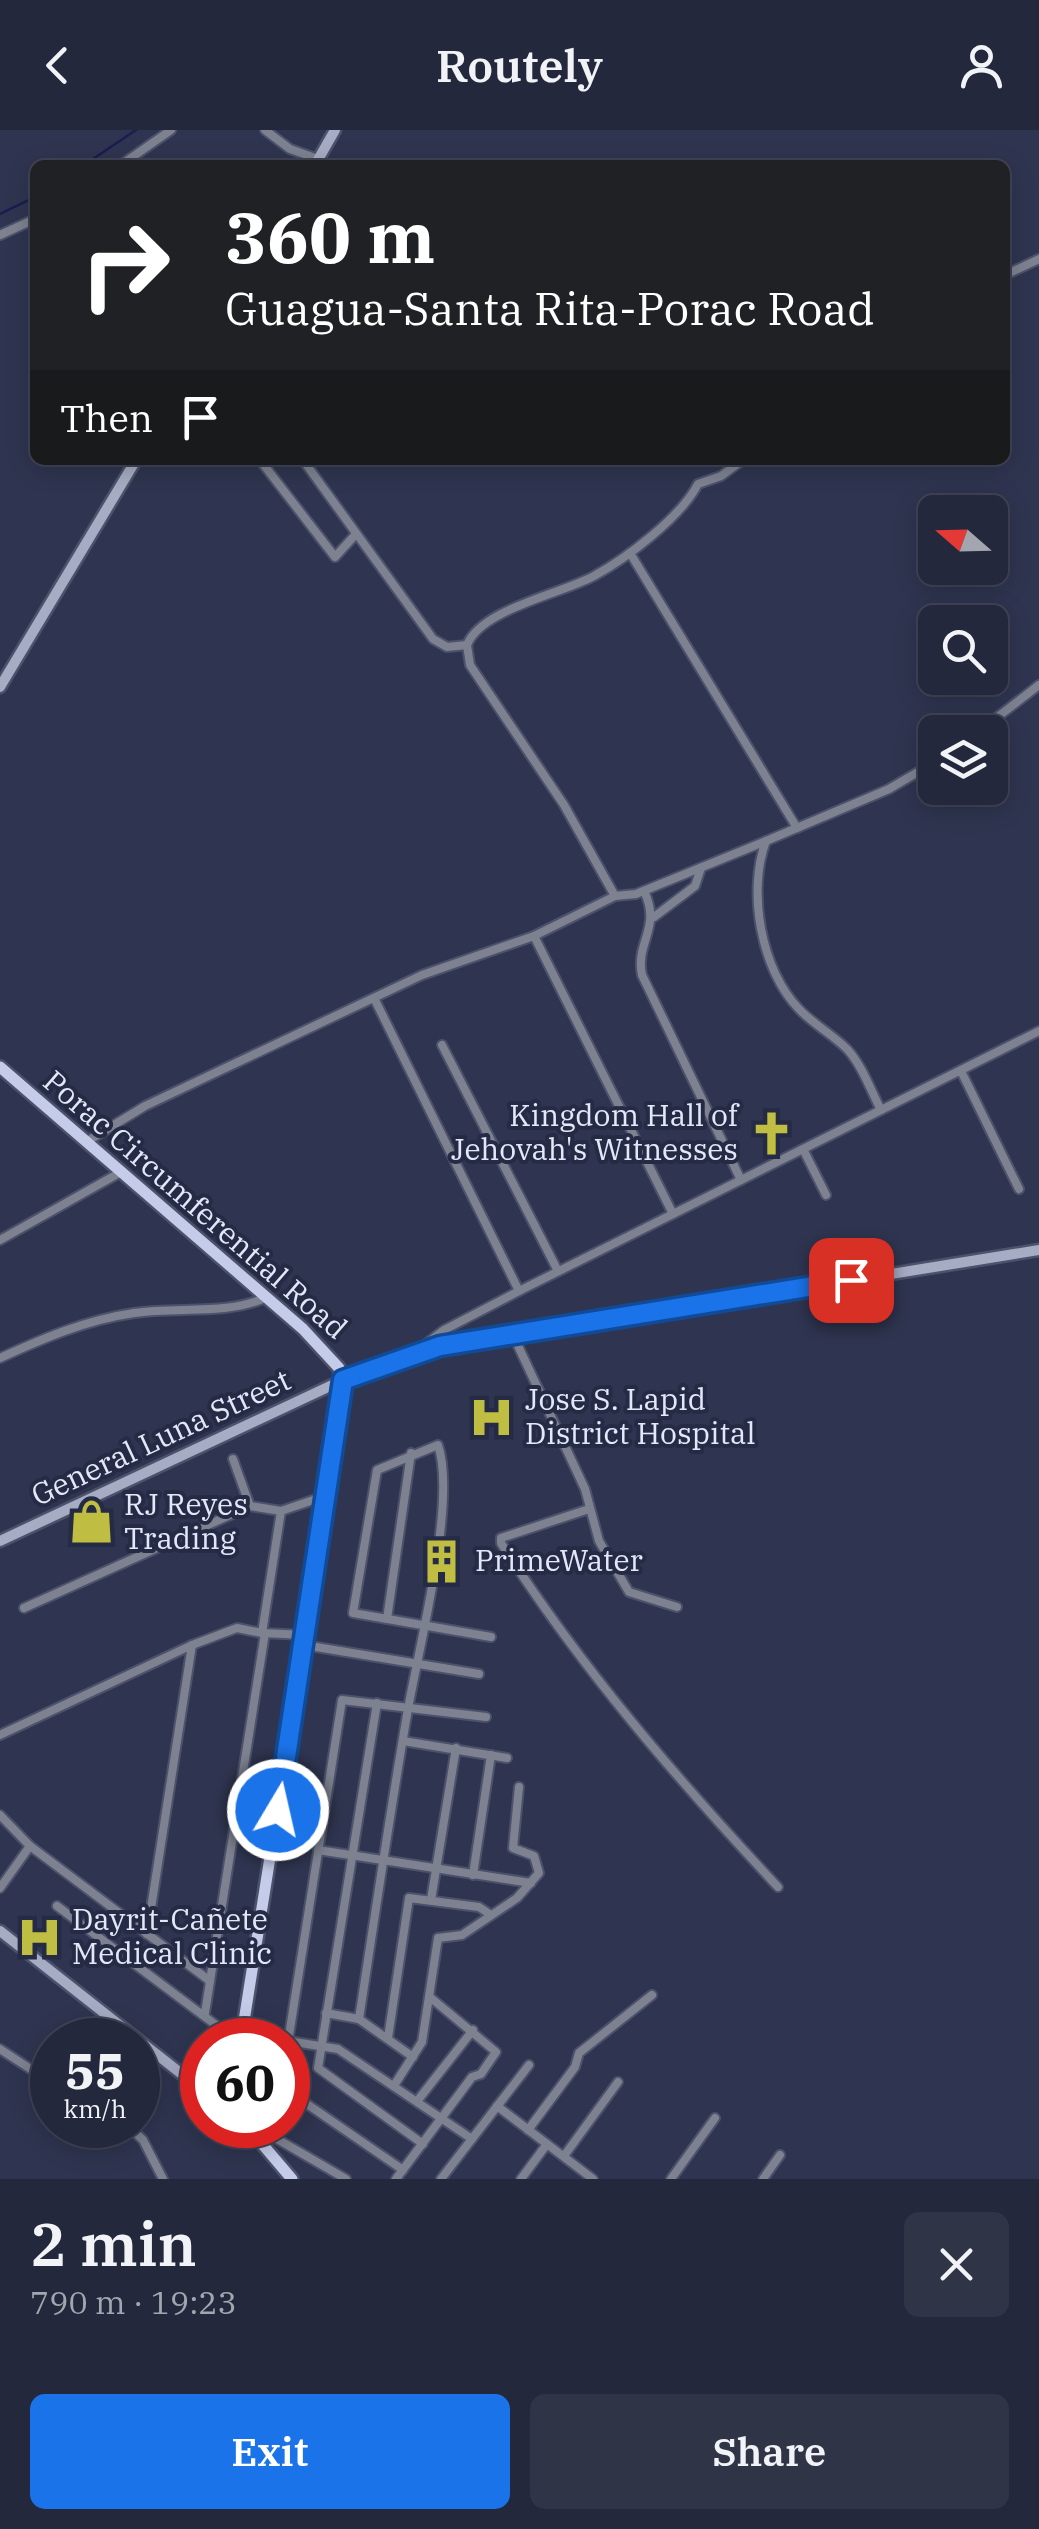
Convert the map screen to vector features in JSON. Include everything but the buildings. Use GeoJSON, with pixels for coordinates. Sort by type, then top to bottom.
{"type":"FeatureCollection","features":[{"type":"Feature","properties":{"kind":"main road"},"geometry":{"type":"LineString","coordinates":[[317,160],[335,130]]}},
{"type":"Feature","properties":{"kind":"main road"},"geometry":{"type":"LineString","coordinates":[[0,686],[133,465]]}},
{"type":"Feature","properties":{"kind":"main road","name":"Porac Circumferential Road"},"geometry":{"type":"LineString","coordinates":[[0,1067],[333,1358],[343,1380],[328,1496],[243,2018]]}},
{"type":"Feature","properties":{"kind":"main road","name":"General Luna Street"},"geometry":{"type":"LineString","coordinates":[[0,1541],[343,1380],[417,1350],[1039,1250]]}},
{"type":"Feature","properties":{"kind":"main road"},"geometry":{"type":"LineString","coordinates":[[0,1930],[180,2073]]}},
{"type":"Feature","properties":{"kind":"main road"},"geometry":{"type":"LineString","coordinates":[[267,2148],[292,2179]]}},
{"type":"Feature","properties":{"kind":"street"},"geometry":{"type":"LineString","coordinates":[[128,160],[171,130]]}},
{"type":"Feature","properties":{"kind":"street"},"geometry":{"type":"LineString","coordinates":[[265,130],[312,160]]}},
{"type":"Feature","properties":{"kind":"street"},"geometry":{"type":"LineString","coordinates":[[0,236],[30,221]]}},
{"type":"Feature","properties":{"kind":"street"},"geometry":{"type":"LineString","coordinates":[[1010,273],[1039,259]]}},
{"type":"Feature","properties":{"kind":"street"},"geometry":{"type":"LineString","coordinates":[[264,465],[335,558],[356,534]]}},
{"type":"Feature","properties":{"kind":"street"},"geometry":{"type":"LineString","coordinates":[[307,465],[433,639],[448,648],[467,645],[482,625],[591,578],[630,553],[687,503],[698,484],[722,476],[736,465]]}},
{"type":"Feature","properties":{"kind":"street"},"geometry":{"type":"LineString","coordinates":[[630,553],[797,828]]}},
{"type":"Feature","properties":{"kind":"street"},"geometry":{"type":"LineString","coordinates":[[467,645],[470,665],[564,805],[615,896]]}},
{"type":"Feature","properties":{"kind":"street"},"geometry":{"type":"LineString","coordinates":[[1000,715],[1039,685]]}},
{"type":"Feature","properties":{"kind":"street"},"geometry":{"type":"LineString","coordinates":[[85,1142],[145,1106],[422,976],[534,936],[615,896],[644,891],[766,842],[918,772]]}},
{"type":"Feature","properties":{"kind":"street"},"geometry":{"type":"LineString","coordinates":[[766,842],[756,873],[757,911],[784,988],[798,1008],[850,1052],[881,1110]]}},
{"type":"Feature","properties":{"kind":"street"},"geometry":{"type":"LineString","coordinates":[[701,868],[694,886],[654,917],[642,958],[642,975],[741,1180]]}},
{"type":"Feature","properties":{"kind":"street"},"geometry":{"type":"LineString","coordinates":[[644,891],[654,917]]}},
{"type":"Feature","properties":{"kind":"street"},"geometry":{"type":"LineString","coordinates":[[534,936],[673,1214]]}},
{"type":"Feature","properties":{"kind":"street"},"geometry":{"type":"LineString","coordinates":[[375,1000],[520,1291]]}},
{"type":"Feature","properties":{"kind":"street"},"geometry":{"type":"LineString","coordinates":[[417,1350],[444,1330],[558,1271],[1039,1031]]}},
{"type":"Feature","properties":{"kind":"street"},"geometry":{"type":"LineString","coordinates":[[442,1045],[558,1271]]}},
{"type":"Feature","properties":{"kind":"street"},"geometry":{"type":"LineString","coordinates":[[961,1071],[1018,1189]]}},
{"type":"Feature","properties":{"kind":"street"},"geometry":{"type":"LineString","coordinates":[[803,1149],[826,1196]]}},
{"type":"Feature","properties":{"kind":"street"},"geometry":{"type":"LineString","coordinates":[[0,1240],[121,1172]]}},
{"type":"Feature","properties":{"kind":"street"},"geometry":{"type":"LineString","coordinates":[[0,1358],[52,1334],[114,1316],[238,1307],[267,1298]]}},
{"type":"Feature","properties":{"kind":"street"},"geometry":{"type":"LineString","coordinates":[[513,1335],[585,1489],[600,1541],[629,1592],[677,1608]]}},
{"type":"Feature","properties":{"kind":"street"},"geometry":{"type":"LineString","coordinates":[[358,2019],[423,1625],[444,1462],[438,1445],[377,1470],[353,1614],[423,1625],[491,1637]]}},
{"type":"Feature","properties":{"kind":"street"},"geometry":{"type":"LineString","coordinates":[[386,1619],[411,1453]]}},
{"type":"Feature","properties":{"kind":"street"},"geometry":{"type":"LineString","coordinates":[[232,1458],[250,1506]]}},
{"type":"Feature","properties":{"kind":"street"},"geometry":{"type":"LineString","coordinates":[[24,1608],[250,1506],[281,1511],[328,1496]]}},
{"type":"Feature","properties":{"kind":"street"},"geometry":{"type":"LineString","coordinates":[[590,1509],[521,1528],[502,1538],[501,1543],[588,1671],[708,1813],[778,1887]]}},
{"type":"Feature","properties":{"kind":"street"},"geometry":{"type":"LineString","coordinates":[[205,2013],[281,1511]]}},
{"type":"Feature","properties":{"kind":"street"},"geometry":{"type":"LineString","coordinates":[[0,1734],[192,1645],[238,1628],[479,1674]]}},
{"type":"Feature","properties":{"kind":"street"},"geometry":{"type":"LineString","coordinates":[[147,1934],[192,1645]]}},
{"type":"Feature","properties":{"kind":"street"},"geometry":{"type":"LineString","coordinates":[[292,2018],[342,1700],[486,1717]]}},
{"type":"Feature","properties":{"kind":"street"},"geometry":{"type":"LineString","coordinates":[[377,1703],[320,2046],[321,2073],[422,2144]]}},
{"type":"Feature","properties":{"kind":"street"},"geometry":{"type":"LineString","coordinates":[[403,1741],[507,1758]]}},
{"type":"Feature","properties":{"kind":"street"},"geometry":{"type":"LineString","coordinates":[[431,1900],[456,1748]]}},
{"type":"Feature","properties":{"kind":"street"},"geometry":{"type":"LineString","coordinates":[[473,1875],[491,1755]]}},
{"type":"Feature","properties":{"kind":"street"},"geometry":{"type":"LineString","coordinates":[[395,2084],[422,2042],[438,1938],[462,1935],[531,1884],[540,1873],[539,1862],[513,1846],[519,1787]]}},
{"type":"Feature","properties":{"kind":"street"},"geometry":{"type":"LineString","coordinates":[[0,1815],[30,1846],[210,1980]]}},
{"type":"Feature","properties":{"kind":"street"},"geometry":{"type":"LineString","coordinates":[[0,1888],[30,1846]]}},
{"type":"Feature","properties":{"kind":"street"},"geometry":{"type":"LineString","coordinates":[[318,1850],[531,1884]]}},
{"type":"Feature","properties":{"kind":"street"},"geometry":{"type":"LineString","coordinates":[[388,2038],[408,1900],[479,1907],[491,1914]]}},
{"type":"Feature","properties":{"kind":"street"},"geometry":{"type":"LineString","coordinates":[[56,1906],[212,2018]]}},
{"type":"Feature","properties":{"kind":"street"},"geometry":{"type":"LineString","coordinates":[[528,2130],[576,2068],[579,2053],[652,1995]]}},
{"type":"Feature","properties":{"kind":"street"},"geometry":{"type":"LineString","coordinates":[[396,2179],[472,2077],[481,2074],[496,2054],[473,2030],[430,1998]]}},
{"type":"Feature","properties":{"kind":"street"},"geometry":{"type":"LineString","coordinates":[[326,2014],[358,2019],[413,2057]]}},
{"type":"Feature","properties":{"kind":"street"},"geometry":{"type":"LineString","coordinates":[[418,2100],[473,2030]]}},
{"type":"Feature","properties":{"kind":"street"},"geometry":{"type":"LineString","coordinates":[[310,2044],[338,2049],[472,2139]]}},
{"type":"Feature","properties":{"kind":"street"},"geometry":{"type":"LineString","coordinates":[[0,2049],[30,2069]]}},
{"type":"Feature","properties":{"kind":"street"},"geometry":{"type":"LineString","coordinates":[[441,2179],[529,2064]]}},
{"type":"Feature","properties":{"kind":"street"},"geometry":{"type":"LineString","coordinates":[[564,2156],[618,2082]]}},
{"type":"Feature","properties":{"kind":"street"},"geometry":{"type":"LineString","coordinates":[[310,2106],[403,2170]]}},
{"type":"Feature","properties":{"kind":"street"},"geometry":{"type":"LineString","coordinates":[[497,2106],[593,2179]]}},
{"type":"Feature","properties":{"kind":"street"},"geometry":{"type":"LineString","coordinates":[[670,2179],[714,2118]]}},
{"type":"Feature","properties":{"kind":"street"},"geometry":{"type":"LineString","coordinates":[[521,2179],[547,2144]]}},
{"type":"Feature","properties":{"kind":"street"},"geometry":{"type":"LineString","coordinates":[[147,2148],[164,2179]]}},
{"type":"Feature","properties":{"kind":"street"},"geometry":{"type":"LineString","coordinates":[[290,2148],[346,2179]]}},
{"type":"Feature","properties":{"kind":"street"},"geometry":{"type":"LineString","coordinates":[[763,2179],[780,2155]]}},
{"type":"Feature","properties":{"kind":"waterway"},"geometry":{"type":"LineString","coordinates":[[91,160],[136,130]]}},
{"type":"Feature","properties":{"kind":"waterway"},"geometry":{"type":"LineString","coordinates":[[0,214],[30,199]]}},
{"type":"Feature","properties":{"kind":"place","name":"Kingdom Hall of Jehovah's Witnesses"},"geometry":{"type":"Point","coordinates":[771,1133]}},
{"type":"Feature","properties":{"kind":"place","name":"Jose S. Lapid District Hospital"},"geometry":{"type":"Point","coordinates":[492,1417]}},
{"type":"Feature","properties":{"kind":"place","name":"RJ Reyes Trading"},"geometry":{"type":"Point","coordinates":[91,1522]}},
{"type":"Feature","properties":{"kind":"place","name":"PrimeWater"},"geometry":{"type":"Point","coordinates":[442,1561]}},
{"type":"Feature","properties":{"kind":"place","name":"Dayrit-Cañete Medical Clinic"},"geometry":{"type":"Point","coordinates":[39,1937]}},
{"type":"Feature","properties":{"kind":"route"},"geometry":{"type":"LineString","coordinates":[[278,1810],[343,1380],[417,1350],[851,1280]]}}]}
